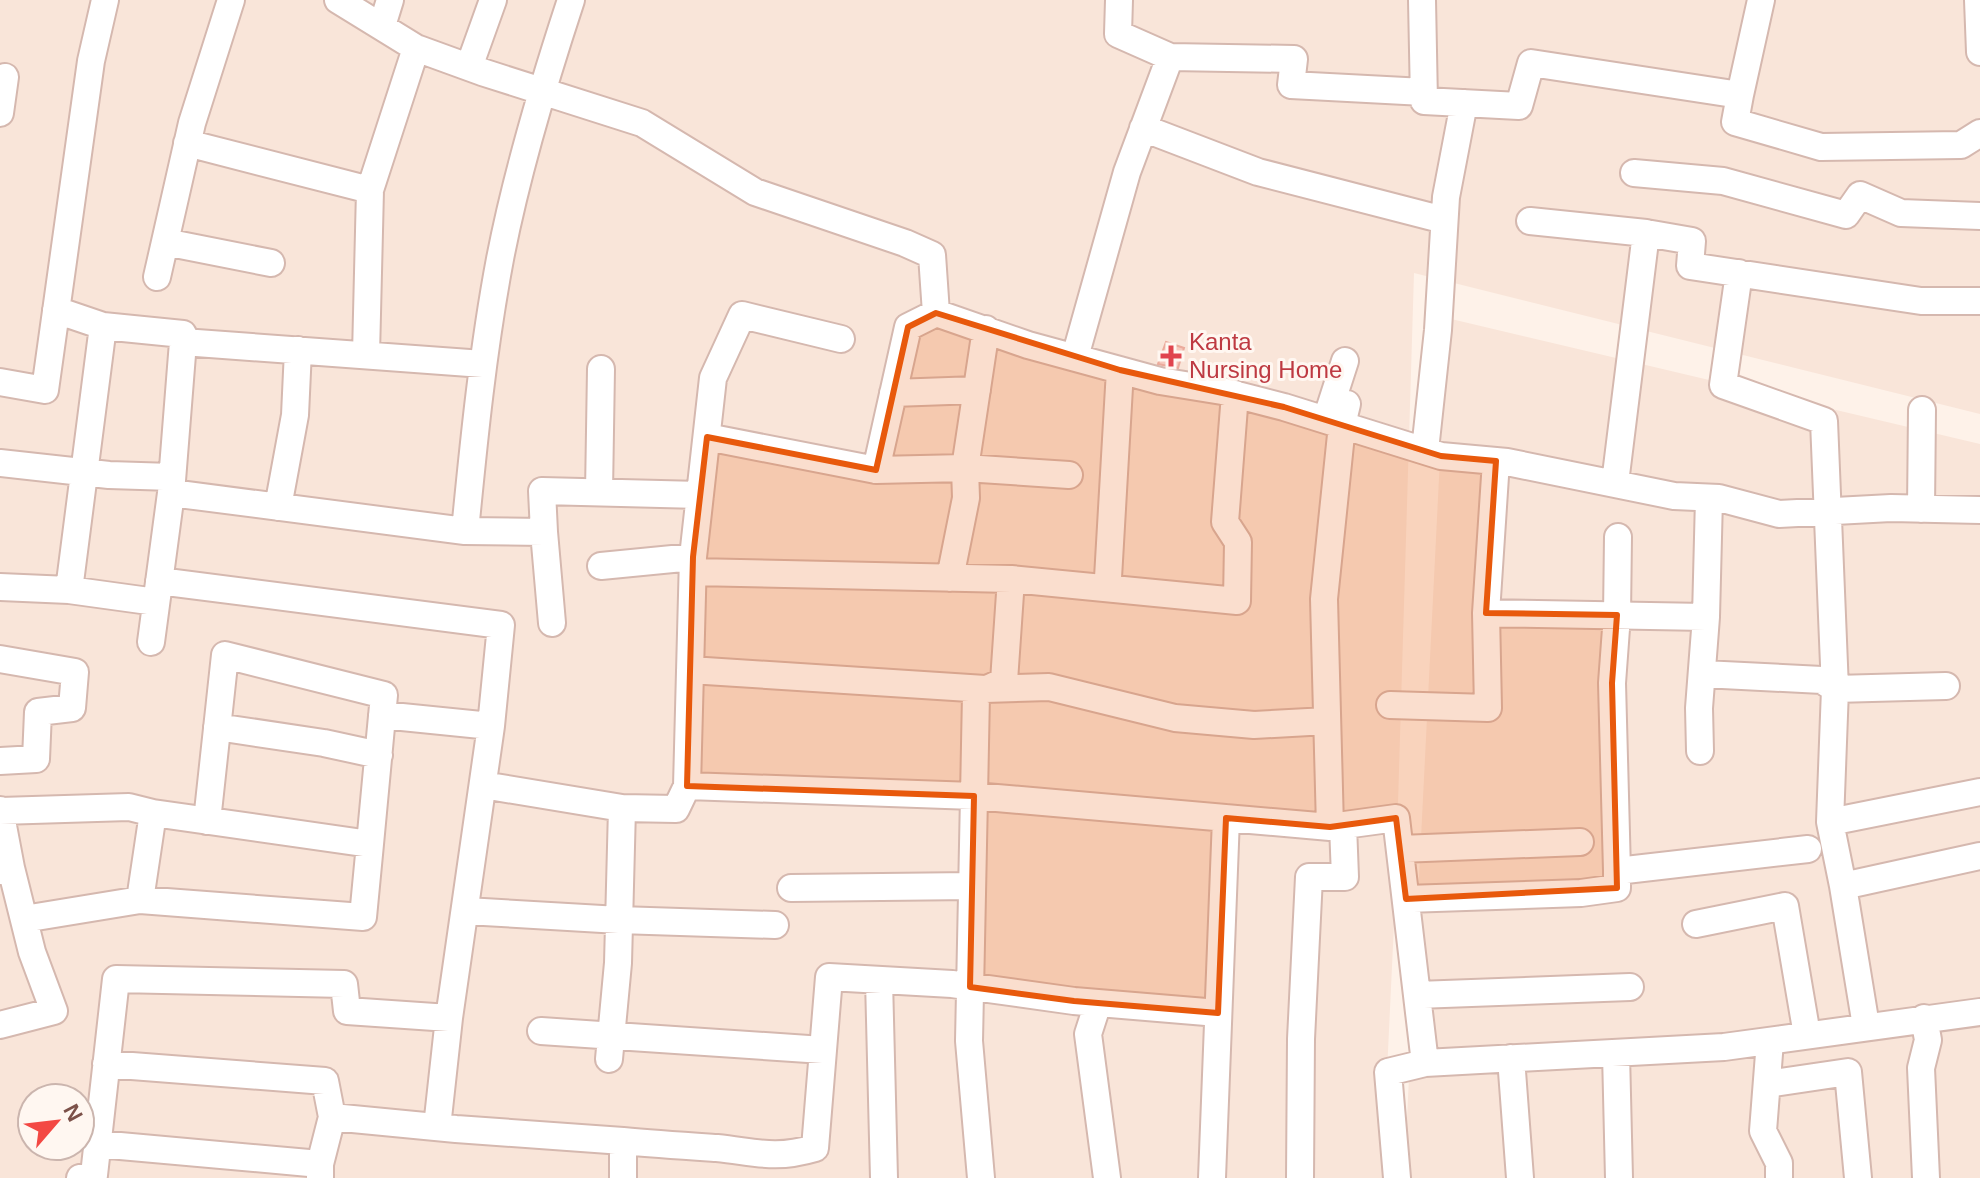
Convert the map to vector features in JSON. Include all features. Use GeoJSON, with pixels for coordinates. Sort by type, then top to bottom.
{"type":"FeatureCollection","features":[{"type":"Feature","properties":{"kind":"street"},"geometry":{"type":"LineString","coordinates":[[0,382],[45,390],[91,61],[105,0]]}},
{"type":"Feature","properties":{"kind":"street"},"geometry":{"type":"LineString","coordinates":[[157,277],[187,143],[231,0]]}},
{"type":"Feature","properties":{"kind":"street"},"geometry":{"type":"LineString","coordinates":[[338,0],[416,48],[642,123],[755,192],[932,255],[936,313]]}},
{"type":"Feature","properties":{"kind":"street"},"geometry":{"type":"LineString","coordinates":[[382,26],[390,0]]}},
{"type":"Feature","properties":{"kind":"street"},"geometry":{"type":"LineString","coordinates":[[469,67],[493,0]]}},
{"type":"Feature","properties":{"kind":"street"},"geometry":{"type":"LineString","coordinates":[[465,531],[483,364],[501,257],[542,90],[571,0]]}},
{"type":"Feature","properties":{"kind":"street"},"geometry":{"type":"LineString","coordinates":[[1119,0],[1118,34],[1170,57],[1294,59],[1291,85],[1424,92]]}},
{"type":"Feature","properties":{"kind":"street"},"geometry":{"type":"LineString","coordinates":[[1422,0],[1424,101],[1519,106],[1531,63],[1740,95]]}},
{"type":"Feature","properties":{"kind":"street"},"geometry":{"type":"LineString","coordinates":[[1761,0],[1735,122],[1821,147],[1961,145],[1980,133]]}},
{"type":"Feature","properties":{"kind":"street"},"geometry":{"type":"LineString","coordinates":[[1978,0],[1980,52]]}},
{"type":"Feature","properties":{"kind":"street"},"geometry":{"type":"LineString","coordinates":[[366,355],[370,190],[416,48]]}},
{"type":"Feature","properties":{"kind":"street"},"geometry":{"type":"LineString","coordinates":[[1075,357],[1127,172],[1170,57]]}},
{"type":"Feature","properties":{"kind":"street"},"geometry":{"type":"LineString","coordinates":[[0,113],[5,77]]}},
{"type":"Feature","properties":{"kind":"street"},"geometry":{"type":"LineString","coordinates":[[1425,450],[1438,330],[1446,197],[1464,103]]}},
{"type":"Feature","properties":{"kind":"street"},"geometry":{"type":"LineString","coordinates":[[1143,128],[1258,172],[1444,220]]}},
{"type":"Feature","properties":{"kind":"street"},"geometry":{"type":"LineString","coordinates":[[187,143],[370,190]]}},
{"type":"Feature","properties":{"kind":"street"},"geometry":{"type":"LineString","coordinates":[[1634,173],[1723,181],[1846,215],[1860,195],[1901,213],[1980,216]]}},
{"type":"Feature","properties":{"kind":"street"},"geometry":{"type":"LineString","coordinates":[[1530,221],[1692,241],[1690,266],[1921,301],[1980,301]]}},
{"type":"Feature","properties":{"kind":"street"},"geometry":{"type":"LineString","coordinates":[[1615,483],[1646,233]]}},
{"type":"Feature","properties":{"kind":"street"},"geometry":{"type":"LineString","coordinates":[[165,242],[271,263]]}},
{"type":"Feature","properties":{"kind":"street"},"geometry":{"type":"LineString","coordinates":[[1739,273],[1723,385],[1824,421],[1835,689],[1830,822],[1866,1026]]}},
{"type":"Feature","properties":{"kind":"street"},"geometry":{"type":"LineString","coordinates":[[56,310],[103,326],[183,334]]}},
{"type":"Feature","properties":{"kind":"street"},"geometry":{"type":"LineString","coordinates":[[876,470],[908,327],[936,313],[1028,345],[1160,381],[1339,416],[1441,456],[1496,461],[1674,496],[1709,498],[1779,514],[1980,510]]}},
{"type":"Feature","properties":{"kind":"street"},"geometry":{"type":"LineString","coordinates":[[483,785],[622,808],[676,809],[687,786],[693,564],[713,378],[742,315],[841,339]]}},
{"type":"Feature","properties":{"kind":"street"},"geometry":{"type":"LineString","coordinates":[[69,590],[103,326]]}},
{"type":"Feature","properties":{"kind":"street"},"geometry":{"type":"LineString","coordinates":[[950,578],[966,498],[965,468],[986,329]]}},
{"type":"Feature","properties":{"kind":"street"},"geometry":{"type":"LineString","coordinates":[[151,642],[171,485],[183,342],[483,364]]}},
{"type":"Feature","properties":{"kind":"street"},"geometry":{"type":"LineString","coordinates":[[278,507],[295,415],[298,350]]}},
{"type":"Feature","properties":{"kind":"street"},"geometry":{"type":"LineString","coordinates":[[1300,1178],[1301,1039],[1309,877],[1345,877],[1327,721],[1324,599],[1345,361]]}},
{"type":"Feature","properties":{"kind":"street"},"geometry":{"type":"LineString","coordinates":[[599,492],[601,369]]}},
{"type":"Feature","properties":{"kind":"street"},"geometry":{"type":"LineString","coordinates":[[1108,578],[1120,370]]}},
{"type":"Feature","properties":{"kind":"street"},"geometry":{"type":"LineString","coordinates":[[893,393],[977,390]]}},
{"type":"Feature","properties":{"kind":"street"},"geometry":{"type":"LineString","coordinates":[[601,566],[693,564],[1011,579],[1237,601],[1238,542],[1225,522],[1235,394]]}},
{"type":"Feature","properties":{"kind":"street"},"geometry":{"type":"LineString","coordinates":[[1921,509],[1922,410]]}},
{"type":"Feature","properties":{"kind":"street"},"geometry":{"type":"LineString","coordinates":[[707,437],[876,470],[965,468],[1069,475]]}},
{"type":"Feature","properties":{"kind":"street"},"geometry":{"type":"LineString","coordinates":[[1390,705],[1488,708],[1486,613],[1496,461]]}},
{"type":"Feature","properties":{"kind":"street"},"geometry":{"type":"LineString","coordinates":[[0,463],[171,485],[278,507],[465,531],[544,532]]}},
{"type":"Feature","properties":{"kind":"street"},"geometry":{"type":"LineString","coordinates":[[552,623],[542,491],[700,495]]}},
{"type":"Feature","properties":{"kind":"street"},"geometry":{"type":"LineString","coordinates":[[1700,751],[1699,708],[1706,617],[1709,498]]}},
{"type":"Feature","properties":{"kind":"street"},"geometry":{"type":"LineString","coordinates":[[1406,899],[1581,893],[1617,888],[1612,683],[1618,537]]}},
{"type":"Feature","properties":{"kind":"street"},"geometry":{"type":"LineString","coordinates":[[981,1178],[969,1041],[976,694],[1004,681],[1011,579]]}},
{"type":"Feature","properties":{"kind":"street"},"geometry":{"type":"LineString","coordinates":[[0,587],[158,592],[501,625],[491,726],[449,1018],[437,1127]]}},
{"type":"Feature","properties":{"kind":"street"},"geometry":{"type":"LineString","coordinates":[[1486,613],[1706,617]]}},
{"type":"Feature","properties":{"kind":"street"},"geometry":{"type":"LineString","coordinates":[[24,919],[140,900],[363,917],[384,695],[225,655],[207,821]]}},
{"type":"Feature","properties":{"kind":"street"},"geometry":{"type":"LineString","coordinates":[[0,659],[75,672],[72,708],[38,712],[36,759],[0,761]]}},
{"type":"Feature","properties":{"kind":"street"},"geometry":{"type":"LineString","coordinates":[[690,670],[985,689],[1049,687],[1175,718],[1254,725],[1327,721]]}},
{"type":"Feature","properties":{"kind":"street"},"geometry":{"type":"LineString","coordinates":[[1703,674],[1822,680],[1835,689],[1946,686]]}},
{"type":"Feature","properties":{"kind":"street"},"geometry":{"type":"LineString","coordinates":[[382,715],[491,726]]}},
{"type":"Feature","properties":{"kind":"street"},"geometry":{"type":"LineString","coordinates":[[217,727],[324,743],[379,755]]}},
{"type":"Feature","properties":{"kind":"street"},"geometry":{"type":"LineString","coordinates":[[687,786],[974,796],[1337,826],[1396,818],[1425,1063]]}},
{"type":"Feature","properties":{"kind":"street"},"geometry":{"type":"LineString","coordinates":[[1830,822],[1980,792]]}},
{"type":"Feature","properties":{"kind":"street"},"geometry":{"type":"LineString","coordinates":[[0,1025],[54,1011],[6,870],[0,810],[129,807],[370,844]]}},
{"type":"Feature","properties":{"kind":"street"},"geometry":{"type":"LineString","coordinates":[[610,1046],[619,920],[622,808]]}},
{"type":"Feature","properties":{"kind":"street"},"geometry":{"type":"LineString","coordinates":[[140,900],[153,813]]}},
{"type":"Feature","properties":{"kind":"street"},"geometry":{"type":"LineString","coordinates":[[1212,1178],[1226,818]]}},
{"type":"Feature","properties":{"kind":"street"},"geometry":{"type":"LineString","coordinates":[[1400,849],[1580,842]]}},
{"type":"Feature","properties":{"kind":"street"},"geometry":{"type":"LineString","coordinates":[[1617,871],[1808,849]]}},
{"type":"Feature","properties":{"kind":"street"},"geometry":{"type":"LineString","coordinates":[[1843,886],[1980,856]]}},
{"type":"Feature","properties":{"kind":"street"},"geometry":{"type":"LineString","coordinates":[[791,888],[972,886]]}},
{"type":"Feature","properties":{"kind":"street"},"geometry":{"type":"LineString","coordinates":[[1696,924],[1785,906],[1807,1035]]}},
{"type":"Feature","properties":{"kind":"street"},"geometry":{"type":"LineString","coordinates":[[466,911],[775,925]]}},
{"type":"Feature","properties":{"kind":"street"},"geometry":{"type":"LineString","coordinates":[[332,1117],[721,1149],[754,1155],[790,1155],[815,1148],[829,977],[970,987],[1098,1003],[1218,1013]]}},
{"type":"Feature","properties":{"kind":"street"},"geometry":{"type":"LineString","coordinates":[[90,1177],[98,1144],[116,979],[344,984],[347,1011],[449,1018]]}},
{"type":"Feature","properties":{"kind":"street"},"geometry":{"type":"LineString","coordinates":[[879,980],[884,1178]]}},
{"type":"Feature","properties":{"kind":"street"},"geometry":{"type":"LineString","coordinates":[[1417,995],[1630,987]]}},
{"type":"Feature","properties":{"kind":"street"},"geometry":{"type":"LineString","coordinates":[[1098,1003],[1088,1034],[1107,1178]]}},
{"type":"Feature","properties":{"kind":"street"},"geometry":{"type":"LineString","coordinates":[[1397,1178],[1388,1072],[1425,1063],[1724,1047],[1980,1012]]}},
{"type":"Feature","properties":{"kind":"street"},"geometry":{"type":"LineString","coordinates":[[1924,1018],[1928,1040],[1921,1068],[1926,1178]]}},
{"type":"Feature","properties":{"kind":"street"},"geometry":{"type":"LineString","coordinates":[[541,1031],[610,1046],[823,1050]]}},
{"type":"Feature","properties":{"kind":"street"},"geometry":{"type":"LineString","coordinates":[[1770,1041],[1763,1131],[1779,1163],[1779,1178]]}},
{"type":"Feature","properties":{"kind":"street"},"geometry":{"type":"LineString","coordinates":[[1616,1053],[1619,1178]]}},
{"type":"Feature","properties":{"kind":"street"},"geometry":{"type":"LineString","coordinates":[[1511,1058],[1520,1178]]}},
{"type":"Feature","properties":{"kind":"street"},"geometry":{"type":"LineString","coordinates":[[98,1144],[320,1171],[332,1117],[325,1081],[106,1064]]}},
{"type":"Feature","properties":{"kind":"street"},"geometry":{"type":"LineString","coordinates":[[1767,1084],[1848,1072],[1858,1178]]}},
{"type":"Feature","properties":{"kind":"street"},"geometry":{"type":"LineString","coordinates":[[623,1141],[623,1178]]}},
{"type":"Feature","properties":{"kind":"highlighted area"},"geometry":{"type":"Polygon","coordinates":[[[936,313],[1120,370],[1284,407],[1441,456],[1496,461],[1486,613],[1617,615],[1612,683],[1617,888],[1406,899],[1396,818],[1330,827],[1226,818],[1218,1013],[1074,1001],[970,987],[974,796],[687,786],[693,557],[707,437],[876,470],[908,327],[936,313]]]}},
{"type":"Feature","properties":{"kind":"shaded area"},"geometry":{"type":"Polygon","coordinates":[[[0,0],[1980,0],[1980,414],[1414,273],[1395,903],[1382,1178],[0,1178],[0,0]]]}},
{"type":"Feature","properties":{"kind":"shaded area"},"geometry":{"type":"Polygon","coordinates":[[[1447,318],[1980,444],[1980,1178],[1404,1178],[1447,318]]]}},
{"type":"Feature","properties":{"kind":"building"},"geometry":{"type":"Polygon","coordinates":[[[1166,342],[1184,348],[1178,368],[1158,364],[1166,342]]]}},
{"type":"Feature","properties":{"kind":"place","name":"Kanta Nursing Home"},"geometry":{"type":"Point","coordinates":[1171,356]}}]}
